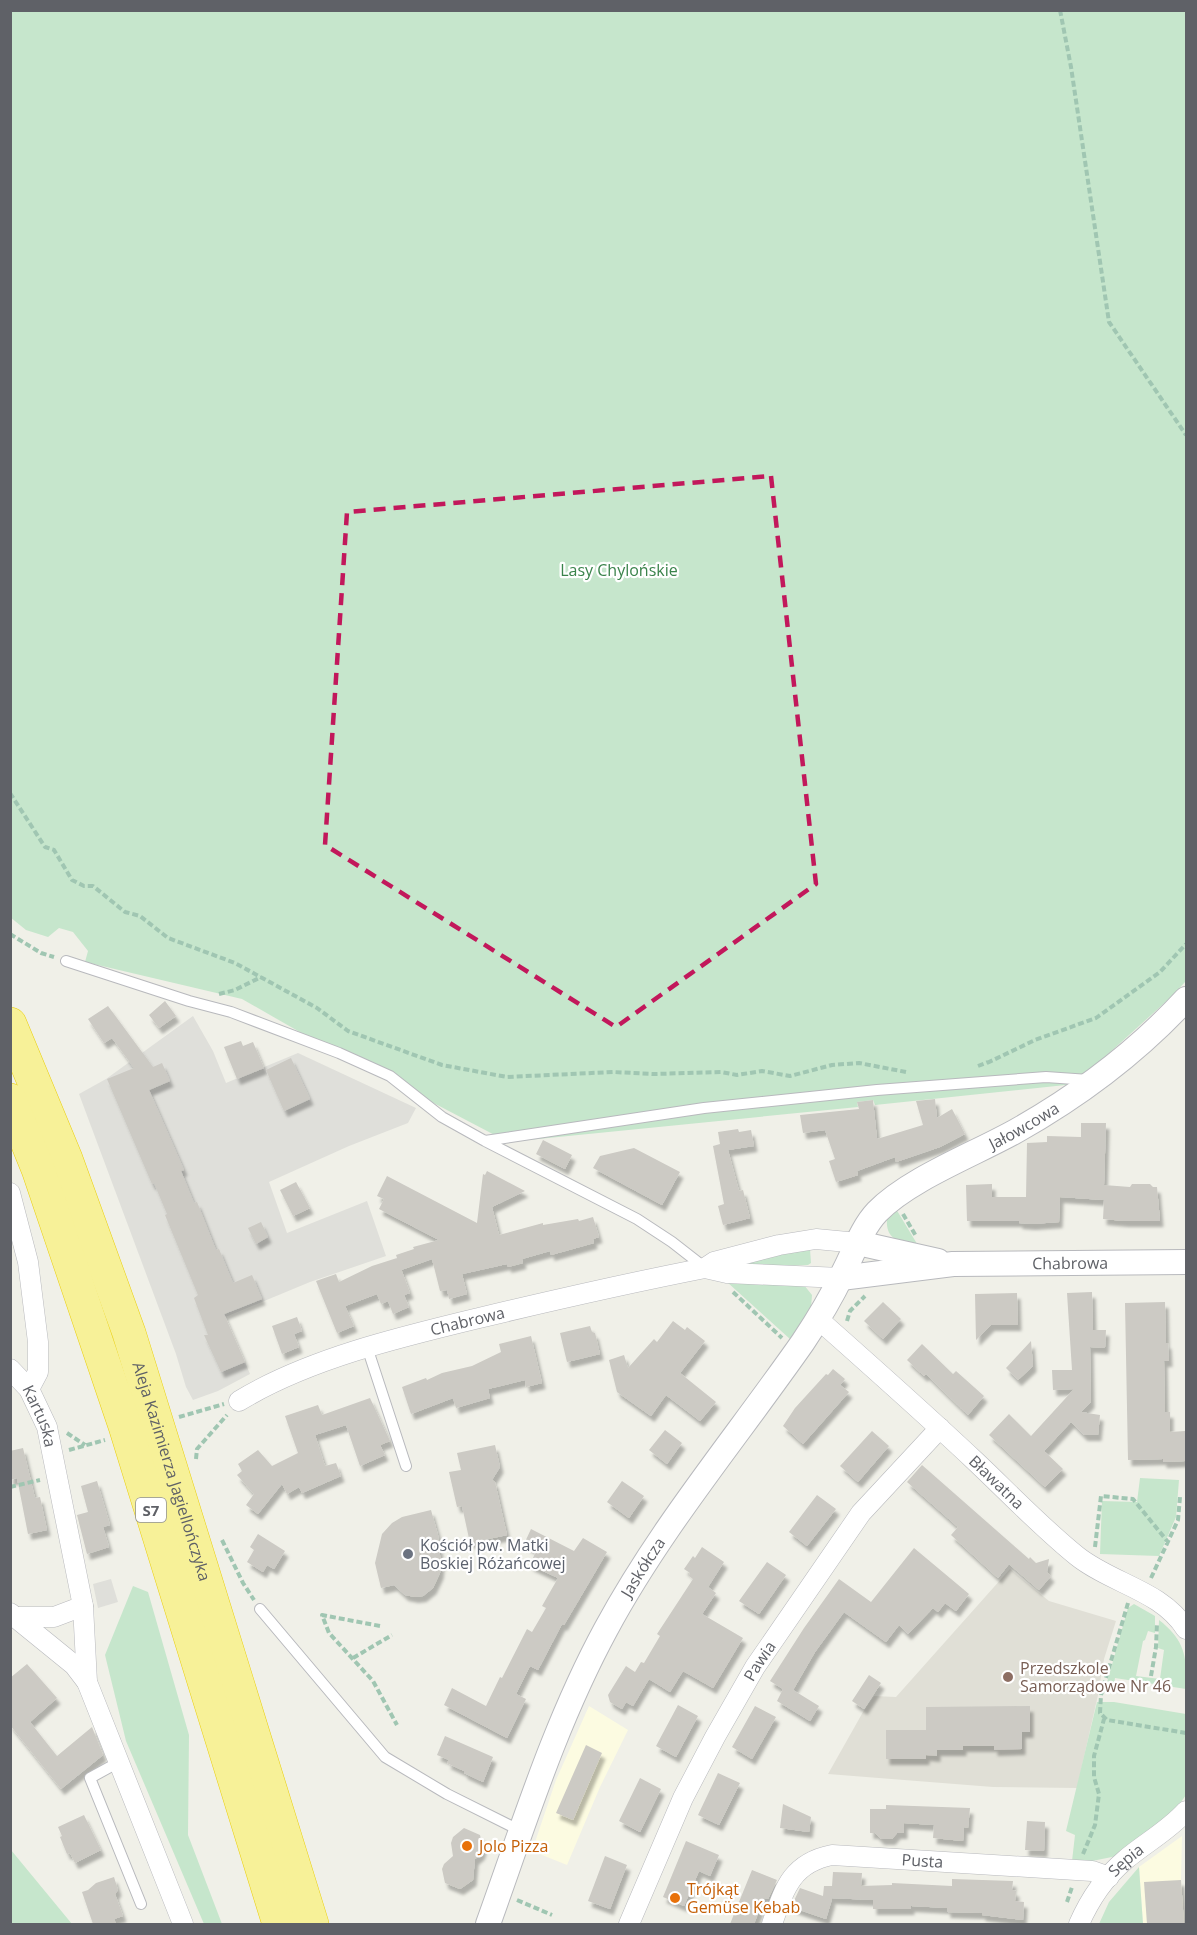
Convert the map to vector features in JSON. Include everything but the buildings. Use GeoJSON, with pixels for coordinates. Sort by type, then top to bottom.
{"type":"FeatureCollection","features":[{"type":"Feature","properties":{"kind":"highway","name":"Aleja Kazimierza Jagiellończyka"},"geometry":{"type":"LineString","coordinates":[[10,1024],[62,1149],[129,1333],[312,1924]]}},
{"type":"Feature","properties":{"kind":"highway","name":"Aleja Kazimierza Jagiellończyka"},"geometry":{"type":"LineString","coordinates":[[10,1100],[38,1169],[125,1426],[279,1924]]}},
{"type":"Feature","properties":{"kind":"street","name":"Jałowcowa"},"geometry":{"type":"LineString","coordinates":[[858,1242],[876,1214],[893,1198],[1039,1118],[1096,1080],[1146,1040],[1186,999]]}},
{"type":"Feature","properties":{"kind":"street","name":"Kartuska"},"geometry":{"type":"LineString","coordinates":[[10,1193],[28,1262],[38,1342],[38,1372],[28,1389],[47,1427],[83,1606],[87,1682],[183,1924]]}},
{"type":"Feature","properties":{"kind":"street","name":"Chabrowa"},"geometry":{"type":"LineString","coordinates":[[239,1401],[266,1384],[367,1347],[418,1332],[613,1286],[705,1268],[714,1262],[779,1245],[816,1239],[858,1242],[953,1264]]}},
{"type":"Feature","properties":{"kind":"street","name":"Jaskółcza"},"geometry":{"type":"LineString","coordinates":[[488,1924],[566,1709],[605,1630],[635,1578],[818,1319],[858,1242]]}},
{"type":"Feature","properties":{"kind":"street","name":"Chabrowa"},"geometry":{"type":"LineString","coordinates":[[705,1268],[727,1273],[841,1278],[953,1264],[1186,1262]]}},
{"type":"Feature","properties":{"kind":"street","name":"Bławatna"},"geometry":{"type":"LineString","coordinates":[[818,1319],[1079,1557],[1136,1595],[1159,1601],[1186,1629]]}},
{"type":"Feature","properties":{"kind":"street"},"geometry":{"type":"LineString","coordinates":[[10,1370],[28,1389]]}},
{"type":"Feature","properties":{"kind":"street","name":"Pawia"},"geometry":{"type":"LineString","coordinates":[[629,1924],[683,1798],[754,1667],[861,1513],[940,1428]]}},
{"type":"Feature","properties":{"kind":"street"},"geometry":{"type":"LineString","coordinates":[[14,1615],[54,1617],[83,1606]]}},
{"type":"Feature","properties":{"kind":"street"},"geometry":{"type":"LineString","coordinates":[[14,1615],[74,1665],[87,1682]]}},
{"type":"Feature","properties":{"kind":"street","name":"Sępia"},"geometry":{"type":"LineString","coordinates":[[1079,1924],[1086,1907],[1108,1877],[1125,1860],[1165,1832],[1186,1810]]}},
{"type":"Feature","properties":{"kind":"street","name":"Pusta"},"geometry":{"type":"LineString","coordinates":[[772,1924],[785,1887],[792,1876],[818,1859],[832,1855],[1092,1871],[1108,1877]]}},
{"type":"Feature","properties":{"kind":"lane"},"geometry":{"type":"LineString","coordinates":[[66,961],[189,1001],[231,1012],[339,1053],[390,1076],[442,1117],[637,1219],[672,1242],[705,1268]]}},
{"type":"Feature","properties":{"kind":"lane"},"geometry":{"type":"LineString","coordinates":[[485,1141],[704,1108],[878,1090],[1046,1077],[1096,1080]]}},
{"type":"Feature","properties":{"kind":"lane"},"geometry":{"type":"LineString","coordinates":[[367,1347],[406,1466]]}},
{"type":"Feature","properties":{"kind":"lane"},"geometry":{"type":"LineString","coordinates":[[260,1609],[385,1757],[447,1794],[520,1831]]}},
{"type":"Feature","properties":{"kind":"lane"},"geometry":{"type":"LineString","coordinates":[[119,1762],[90,1778],[141,1904]]}},
{"type":"Feature","properties":{"kind":"path"},"geometry":{"type":"LineString","coordinates":[[1060,10],[1071,67],[1109,322],[1186,435]]}},
{"type":"Feature","properties":{"kind":"path"},"geometry":{"type":"LineString","coordinates":[[10,794],[45,847],[54,850],[72,880],[84,886],[93,886],[125,912],[140,916],[168,938],[235,963],[261,977],[316,1008],[348,1031],[442,1065],[507,1077],[613,1072],[654,1074],[721,1072],[737,1075],[762,1071],[790,1076],[832,1065],[859,1063],[910,1073]]}},
{"type":"Feature","properties":{"kind":"path"},"geometry":{"type":"LineString","coordinates":[[10,934],[42,953],[66,961]]}},
{"type":"Feature","properties":{"kind":"path"},"geometry":{"type":"LineString","coordinates":[[977,1067],[1035,1040],[1096,1018],[1160,972],[1186,944]]}},
{"type":"Feature","properties":{"kind":"path"},"geometry":{"type":"LineString","coordinates":[[189,1001],[235,990],[261,977]]}},
{"type":"Feature","properties":{"kind":"path"},"geometry":{"type":"LineString","coordinates":[[957,1085],[988,1062]]}},
{"type":"Feature","properties":{"kind":"path"},"geometry":{"type":"LineString","coordinates":[[893,1198],[918,1239]]}},
{"type":"Feature","properties":{"kind":"path"},"geometry":{"type":"LineString","coordinates":[[731,1290],[787,1342]]}},
{"type":"Feature","properties":{"kind":"path"},"geometry":{"type":"LineString","coordinates":[[198,1467],[195,1456],[197,1449],[239,1401]]}},
{"type":"Feature","properties":{"kind":"path"},"geometry":{"type":"LineString","coordinates":[[178,1417],[216,1406]]}},
{"type":"Feature","properties":{"kind":"path"},"geometry":{"type":"LineString","coordinates":[[65,1432],[86,1446]]}},
{"type":"Feature","properties":{"kind":"path"},"geometry":{"type":"LineString","coordinates":[[63,1452],[108,1438]]}},
{"type":"Feature","properties":{"kind":"path"},"geometry":{"type":"LineString","coordinates":[[10,1487],[46,1478]]}},
{"type":"Feature","properties":{"kind":"path"},"geometry":{"type":"LineString","coordinates":[[1093,1554],[1097,1542],[1101,1496],[1134,1499],[1168,1542]]}},
{"type":"Feature","properties":{"kind":"path"},"geometry":{"type":"LineString","coordinates":[[1076,1871],[1095,1825],[1099,1794],[1094,1776],[1094,1756],[1104,1719],[1100,1710],[1101,1695],[1136,1595],[1168,1542],[1178,1520],[1180,1497]]}},
{"type":"Feature","properties":{"kind":"path"},"geometry":{"type":"LineString","coordinates":[[221,1539],[243,1583],[260,1609]]}},
{"type":"Feature","properties":{"kind":"path"},"geometry":{"type":"LineString","coordinates":[[1151,1676],[1158,1614]]}},
{"type":"Feature","properties":{"kind":"path"},"geometry":{"type":"LineString","coordinates":[[380,1626],[322,1615],[329,1633],[373,1681],[397,1725]]}},
{"type":"Feature","properties":{"kind":"path"},"geometry":{"type":"LineString","coordinates":[[354,1658],[392,1635]]}},
{"type":"Feature","properties":{"kind":"path"},"geometry":{"type":"LineString","coordinates":[[1104,1719],[1186,1733]]}},
{"type":"Feature","properties":{"kind":"path"},"geometry":{"type":"LineString","coordinates":[[520,1900],[552,1915]]}},
{"type":"Feature","properties":{"kind":"highlighted area"},"geometry":{"type":"Polygon","coordinates":[[[771,476],[816,884],[616,1027],[325,845],[347,512],[771,476]]]}},
{"type":"Feature","properties":{"kind":"shaded area"},"geometry":{"type":"Polygon","coordinates":[[[193,1016],[213,1051],[226,1083],[298,1053],[416,1108],[408,1123],[349,1146],[269,1182],[287,1233],[367,1201],[386,1256],[310,1282],[206,1325],[245,1362],[250,1374],[218,1391],[193,1400],[186,1387],[176,1354],[79,1094],[106,1079],[193,1016]]]}},
{"type":"Feature","properties":{"kind":"shaded area","name":"Przedszkole Samorządowe Nr 46"},"geometry":{"type":"Polygon","coordinates":[[[1010,1569],[1049,1601],[1116,1621],[1104,1659],[1077,1788],[993,1787],[828,1774],[874,1696],[896,1697],[1010,1569]]]}},
{"type":"Feature","properties":{"kind":"shaded area"},"geometry":{"type":"Polygon","coordinates":[[[111,1579],[118,1602],[98,1608],[93,1584],[111,1579]]]}},
{"type":"Feature","properties":{"kind":"shaded area"},"geometry":{"type":"Polygon","coordinates":[[[589,1706],[628,1730],[600,1787],[567,1865],[532,1851],[556,1780],[589,1706]]]}},
{"type":"Feature","properties":{"kind":"shaded area"},"geometry":{"type":"Polygon","coordinates":[[[1182,1836],[1181,1880],[1184,1924],[1143,1924],[1139,1867],[1182,1836]]]}},
{"type":"Feature","properties":{"kind":"green space","name":"Lasy Chylońskie"},"geometry":{"type":"Polygon","coordinates":[[[10,11],[1186,11],[1186,981],[1075,1084],[875,1105],[873,1100],[857,1102],[858,1107],[508,1142],[319,1043],[242,999],[85,962],[88,951],[73,932],[59,928],[48,937],[26,930],[10,917],[10,11]]]}},
{"type":"Feature","properties":{"kind":"green space"},"geometry":{"type":"Polygon","coordinates":[[[896,1209],[919,1247],[895,1239],[889,1232],[887,1218],[896,1209]]]}},
{"type":"Feature","properties":{"kind":"green space"},"geometry":{"type":"Polygon","coordinates":[[[803,1247],[810,1249],[811,1263],[808,1265],[734,1268],[733,1265],[803,1247]]]}},
{"type":"Feature","properties":{"kind":"green space"},"geometry":{"type":"Polygon","coordinates":[[[727,1282],[804,1285],[812,1295],[811,1308],[790,1339],[727,1282]]]}},
{"type":"Feature","properties":{"kind":"green space"},"geometry":{"type":"Polygon","coordinates":[[[1140,1478],[1179,1480],[1176,1517],[1159,1556],[1100,1554],[1102,1501],[1137,1502],[1140,1478]]]}},
{"type":"Feature","properties":{"kind":"green space"},"geometry":{"type":"Polygon","coordinates":[[[133,1586],[148,1592],[189,1735],[188,1835],[222,1924],[204,1924],[126,1741],[105,1655],[133,1586]]]}},
{"type":"Feature","properties":{"kind":"green space"},"geometry":{"type":"Polygon","coordinates":[[[1134,1604],[1155,1616],[1155,1633],[1148,1631],[1143,1641],[1136,1676],[1160,1679],[1164,1650],[1158,1648],[1159,1620],[1180,1643],[1185,1659],[1186,1689],[1115,1678],[1113,1691],[1108,1690],[1104,1693],[1128,1608],[1134,1604]]]}},
{"type":"Feature","properties":{"kind":"green space"},"geometry":{"type":"Polygon","coordinates":[[[1097,1702],[1114,1702],[1186,1714],[1186,1795],[1174,1810],[1117,1856],[1082,1863],[1072,1861],[1075,1835],[1066,1831],[1097,1702]]]}},
{"type":"Feature","properties":{"kind":"green space"},"geometry":{"type":"Polygon","coordinates":[[[11,1850],[72,1924],[11,1924],[11,1850]]]}},
{"type":"Feature","properties":{"kind":"green space"},"geometry":{"type":"Polygon","coordinates":[[[1139,1867],[1143,1924],[1099,1924],[1109,1902],[1139,1867]]]}},
{"type":"Feature","properties":{"kind":"place","name":"Kościół pw. Matki Boskiej Różańcowej"},"geometry":{"type":"Point","coordinates":[408,1554]}},
{"type":"Feature","properties":{"kind":"place","name":"Przedszkole Samorządowe Nr 46"},"geometry":{"type":"Point","coordinates":[1008,1677]}},
{"type":"Feature","properties":{"kind":"place","name":"Jolo Pizza"},"geometry":{"type":"Point","coordinates":[467,1846]}},
{"type":"Feature","properties":{"kind":"place","name":"Trójkąt Gemüse Kebab"},"geometry":{"type":"Point","coordinates":[675,1898]}}]}
